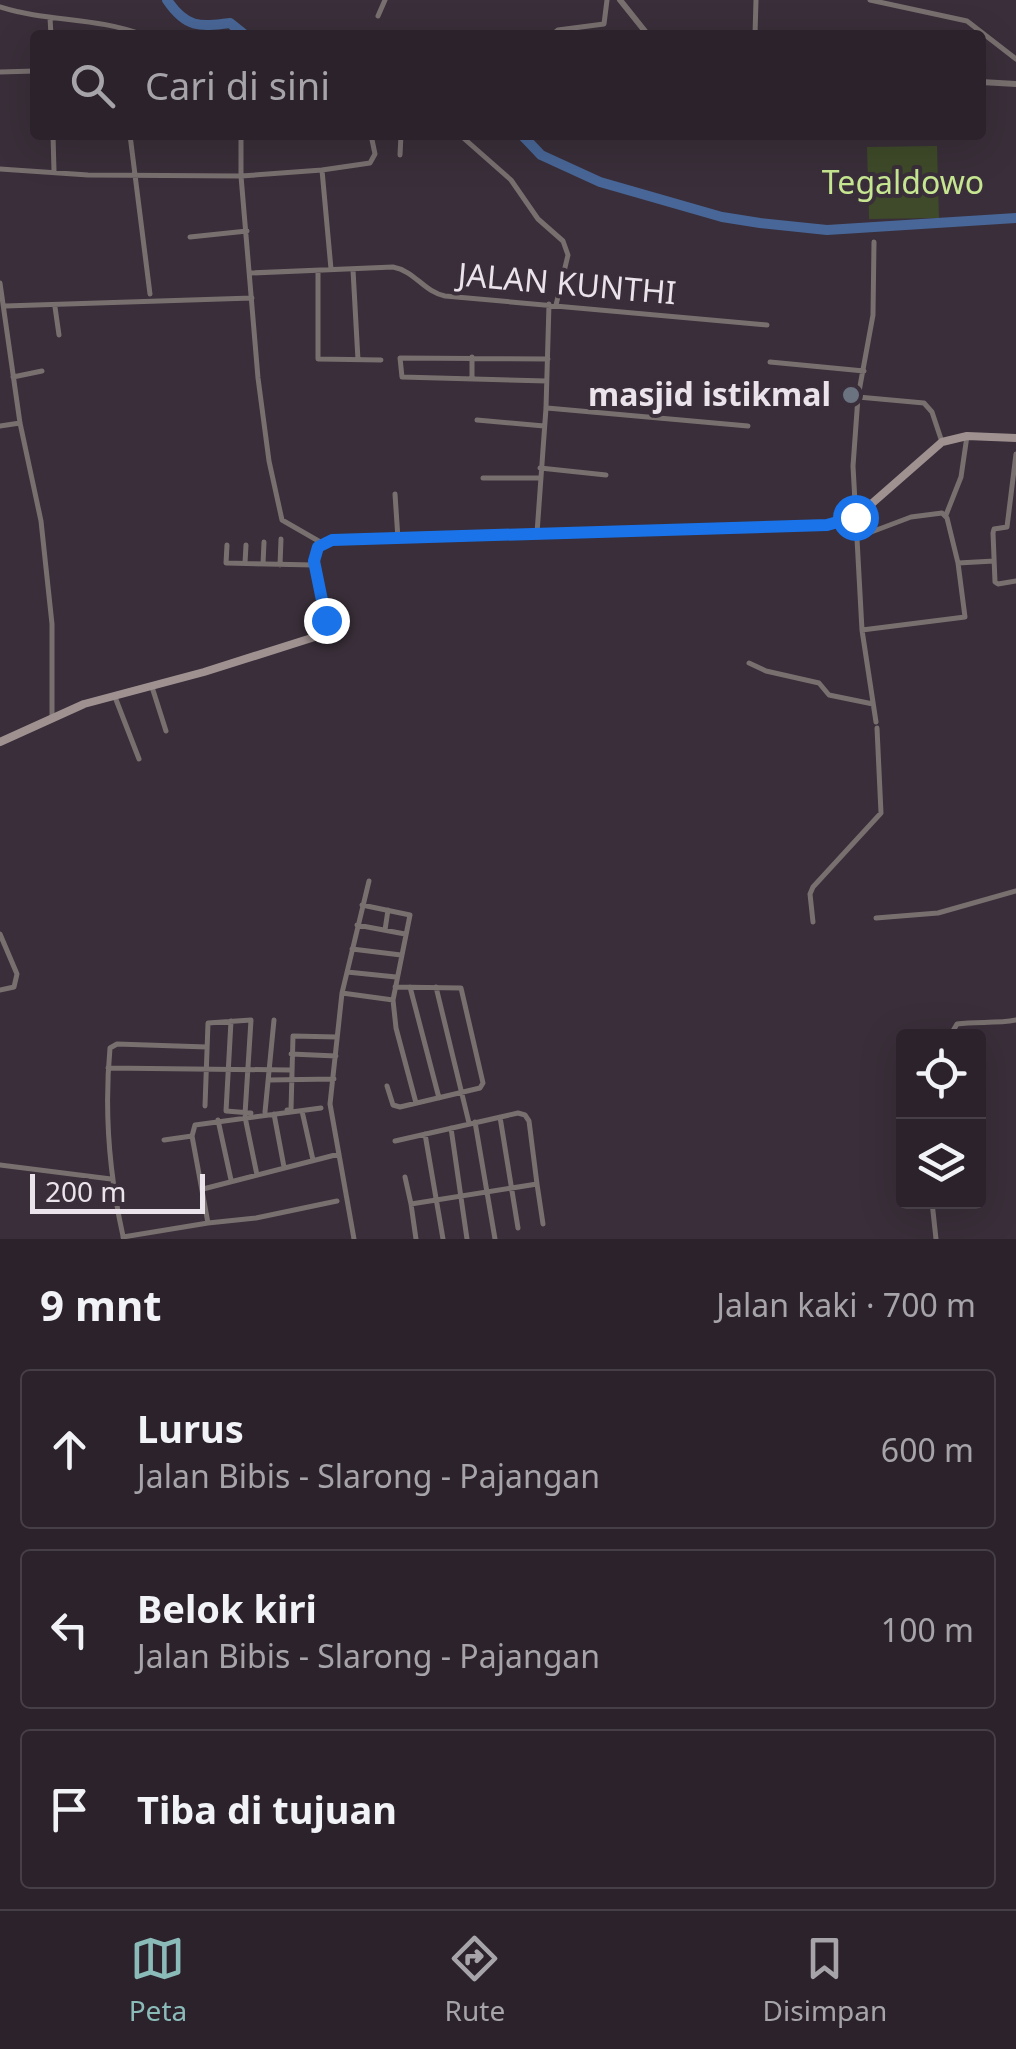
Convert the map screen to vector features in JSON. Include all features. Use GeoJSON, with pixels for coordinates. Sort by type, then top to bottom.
{"type":"FeatureCollection","features":[{"type":"Feature","properties":{"kind":"main road"},"geometry":{"type":"LineString","coordinates":[[0,742],[52,716],[296,644],[324,632],[326,620],[314,565],[322,543],[827,525],[855,517],[942,442],[967,436],[1016,438]]}},
{"type":"Feature","properties":{"kind":"street"},"geometry":{"type":"LineString","coordinates":[[378,16],[385,0]]}},
{"type":"Feature","properties":{"kind":"street"},"geometry":{"type":"LineString","coordinates":[[558,30],[604,24],[607,0]]}},
{"type":"Feature","properties":{"kind":"street"},"geometry":{"type":"LineString","coordinates":[[620,0],[644,30]]}},
{"type":"Feature","properties":{"kind":"street"},"geometry":{"type":"LineString","coordinates":[[754,30],[756,0]]}},
{"type":"Feature","properties":{"kind":"street"},"geometry":{"type":"LineString","coordinates":[[870,0],[967,22],[978,30]]}},
{"type":"Feature","properties":{"kind":"street"},"geometry":{"type":"LineString","coordinates":[[914,10],[918,0]]}},
{"type":"Feature","properties":{"kind":"street"},"geometry":{"type":"LineString","coordinates":[[0,8],[124,30]]}},
{"type":"Feature","properties":{"kind":"street"},"geometry":{"type":"LineString","coordinates":[[50,18],[51,30]]}},
{"type":"Feature","properties":{"kind":"street"},"geometry":{"type":"LineString","coordinates":[[92,30],[93,22]]}},
{"type":"Feature","properties":{"kind":"street"},"geometry":{"type":"LineString","coordinates":[[986,36],[1016,59]]}},
{"type":"Feature","properties":{"kind":"street"},"geometry":{"type":"LineString","coordinates":[[0,72],[30,71]]}},
{"type":"Feature","properties":{"kind":"street"},"geometry":{"type":"LineString","coordinates":[[986,82],[1016,84]]}},
{"type":"Feature","properties":{"kind":"street"},"geometry":{"type":"LineString","coordinates":[[53,140],[54,172]]}},
{"type":"Feature","properties":{"kind":"street"},"geometry":{"type":"LineString","coordinates":[[130,140],[150,294]]}},
{"type":"Feature","properties":{"kind":"street"},"geometry":{"type":"LineString","coordinates":[[241,140],[260,394],[278,511],[288,526],[322,543]]}},
{"type":"Feature","properties":{"kind":"street"},"geometry":{"type":"LineString","coordinates":[[0,169],[241,176],[322,170],[370,163],[375,154],[372,140]]}},
{"type":"Feature","properties":{"kind":"street"},"geometry":{"type":"LineString","coordinates":[[400,155],[401,140]]}},
{"type":"Feature","properties":{"kind":"street"},"geometry":{"type":"LineString","coordinates":[[466,140],[511,180],[538,219],[563,242],[568,254],[552,304],[537,536]]}},
{"type":"Feature","properties":{"kind":"street"},"geometry":{"type":"LineString","coordinates":[[322,170],[331,270]]}},
{"type":"Feature","properties":{"kind":"street"},"geometry":{"type":"LineString","coordinates":[[190,237],[247,231]]}},
{"type":"Feature","properties":{"kind":"street"},"geometry":{"type":"LineString","coordinates":[[813,922],[813,886],[881,813],[876,725],[862,630],[853,453],[858,397],[873,315],[874,242]]}},
{"type":"Feature","properties":{"kind":"street"},"geometry":{"type":"LineString","coordinates":[[318,270],[318,359],[382,360]]}},
{"type":"Feature","properties":{"kind":"street"},"geometry":{"type":"LineString","coordinates":[[353,270],[358,360]]}},
{"type":"Feature","properties":{"kind":"street","name":"JALAN KUNTHI"},"geometry":{"type":"LineString","coordinates":[[251,273],[406,270],[430,291],[445,296],[767,326]]}},
{"type":"Feature","properties":{"kind":"street"},"geometry":{"type":"LineString","coordinates":[[0,284],[20,422],[41,521],[52,624],[52,716]]}},
{"type":"Feature","properties":{"kind":"street"},"geometry":{"type":"LineString","coordinates":[[5,306],[252,298]]}},
{"type":"Feature","properties":{"kind":"street"},"geometry":{"type":"LineString","coordinates":[[55,306],[59,335]]}},
{"type":"Feature","properties":{"kind":"street"},"geometry":{"type":"LineString","coordinates":[[0,350],[10,350]]}},
{"type":"Feature","properties":{"kind":"street"},"geometry":{"type":"LineString","coordinates":[[472,357],[472,379]]}},
{"type":"Feature","properties":{"kind":"street"},"geometry":{"type":"LineString","coordinates":[[547,381],[402,377],[400,358],[548,359]]}},
{"type":"Feature","properties":{"kind":"street"},"geometry":{"type":"LineString","coordinates":[[770,362],[864,371]]}},
{"type":"Feature","properties":{"kind":"street"},"geometry":{"type":"LineString","coordinates":[[13,377],[42,371]]}},
{"type":"Feature","properties":{"kind":"street"},"geometry":{"type":"LineString","coordinates":[[858,397],[924,403],[932,412],[942,442]]}},
{"type":"Feature","properties":{"kind":"street"},"geometry":{"type":"LineString","coordinates":[[546,408],[748,426]]}},
{"type":"Feature","properties":{"kind":"street"},"geometry":{"type":"LineString","coordinates":[[477,420],[544,426]]}},
{"type":"Feature","properties":{"kind":"street"},"geometry":{"type":"LineString","coordinates":[[0,426],[20,422]]}},
{"type":"Feature","properties":{"kind":"street"},"geometry":{"type":"LineString","coordinates":[[862,630],[965,617],[946,514],[960,477],[967,436]]}},
{"type":"Feature","properties":{"kind":"street"},"geometry":{"type":"LineString","coordinates":[[1008,528],[1016,454]]}},
{"type":"Feature","properties":{"kind":"street"},"geometry":{"type":"LineString","coordinates":[[540,468],[606,475]]}},
{"type":"Feature","properties":{"kind":"street"},"geometry":{"type":"LineString","coordinates":[[482,478],[540,478]]}},
{"type":"Feature","properties":{"kind":"street"},"geometry":{"type":"LineString","coordinates":[[395,494],[398,539]]}},
{"type":"Feature","properties":{"kind":"street"},"geometry":{"type":"LineString","coordinates":[[858,537],[911,517],[946,514]]}},
{"type":"Feature","properties":{"kind":"street"},"geometry":{"type":"LineString","coordinates":[[1016,526],[993,531],[996,584],[1016,581]]}},
{"type":"Feature","properties":{"kind":"street"},"geometry":{"type":"LineString","coordinates":[[280,565],[281,539]]}},
{"type":"Feature","properties":{"kind":"street"},"geometry":{"type":"LineString","coordinates":[[263,564],[264,542]]}},
{"type":"Feature","properties":{"kind":"street"},"geometry":{"type":"LineString","coordinates":[[227,545],[226,563],[314,565]]}},
{"type":"Feature","properties":{"kind":"street"},"geometry":{"type":"LineString","coordinates":[[245,563],[246,545]]}},
{"type":"Feature","properties":{"kind":"street"},"geometry":{"type":"LineString","coordinates":[[958,563],[994,560]]}},
{"type":"Feature","properties":{"kind":"street"},"geometry":{"type":"LineString","coordinates":[[749,663],[766,671],[820,682],[829,695],[873,704]]}},
{"type":"Feature","properties":{"kind":"street"},"geometry":{"type":"LineString","coordinates":[[152,687],[166,731]]}},
{"type":"Feature","properties":{"kind":"street"},"geometry":{"type":"LineString","coordinates":[[115,696],[140,759]]}},
{"type":"Feature","properties":{"kind":"street"},"geometry":{"type":"LineString","coordinates":[[354,1239],[330,1108],[342,993],[368,881]]}},
{"type":"Feature","properties":{"kind":"street"},"geometry":{"type":"LineString","coordinates":[[876,918],[938,913],[1016,891]]}},
{"type":"Feature","properties":{"kind":"street"},"geometry":{"type":"LineString","coordinates":[[362,905],[410,915],[396,977],[394,1012],[416,1103]]}},
{"type":"Feature","properties":{"kind":"street"},"geometry":{"type":"LineString","coordinates":[[385,930],[388,910]]}},
{"type":"Feature","properties":{"kind":"street"},"geometry":{"type":"LineString","coordinates":[[357,925],[405,934]]}},
{"type":"Feature","properties":{"kind":"street"},"geometry":{"type":"LineString","coordinates":[[0,934],[18,974],[14,987],[0,990]]}},
{"type":"Feature","properties":{"kind":"street"},"geometry":{"type":"LineString","coordinates":[[352,949],[400,955]]}},
{"type":"Feature","properties":{"kind":"street"},"geometry":{"type":"LineString","coordinates":[[348,972],[396,977]]}},
{"type":"Feature","properties":{"kind":"street"},"geometry":{"type":"LineString","coordinates":[[387,1086],[396,1108],[480,1088],[484,1083],[461,988],[395,987]]}},
{"type":"Feature","properties":{"kind":"street"},"geometry":{"type":"LineString","coordinates":[[410,987],[439,1098]]}},
{"type":"Feature","properties":{"kind":"street"},"geometry":{"type":"LineString","coordinates":[[436,987],[472,1123],[495,1239]]}},
{"type":"Feature","properties":{"kind":"street"},"geometry":{"type":"LineString","coordinates":[[342,993],[394,1000]]}},
{"type":"Feature","properties":{"kind":"street"},"geometry":{"type":"LineString","coordinates":[[232,1020],[226,1112],[274,1114],[321,1108]]}},
{"type":"Feature","properties":{"kind":"street"},"geometry":{"type":"LineString","coordinates":[[265,1112],[274,1020]]}},
{"type":"Feature","properties":{"kind":"street"},"geometry":{"type":"LineString","coordinates":[[954,1029],[957,1024],[1016,1020]]}},
{"type":"Feature","properties":{"kind":"street"},"geometry":{"type":"LineString","coordinates":[[205,1106],[208,1026],[211,1021],[252,1021],[245,1115],[257,1175]]}},
{"type":"Feature","properties":{"kind":"street"},"geometry":{"type":"LineString","coordinates":[[208,1223],[192,1136],[195,1126],[291,1110],[290,1070],[295,1035],[337,1038]]}},
{"type":"Feature","properties":{"kind":"street"},"geometry":{"type":"LineString","coordinates":[[207,1047],[117,1044],[110,1048],[105,1101],[111,1178],[124,1238],[337,1201]]}},
{"type":"Feature","properties":{"kind":"street"},"geometry":{"type":"LineString","coordinates":[[291,1054],[336,1056]]}},
{"type":"Feature","properties":{"kind":"street"},"geometry":{"type":"LineString","coordinates":[[108,1068],[290,1070]]}},
{"type":"Feature","properties":{"kind":"street"},"geometry":{"type":"LineString","coordinates":[[268,1080],[334,1080]]}},
{"type":"Feature","properties":{"kind":"street"},"geometry":{"type":"LineString","coordinates":[[302,1112],[313,1160]]}},
{"type":"Feature","properties":{"kind":"street"},"geometry":{"type":"LineString","coordinates":[[395,1141],[518,1113],[528,1118],[543,1224]]}},
{"type":"Feature","properties":{"kind":"street"},"geometry":{"type":"LineString","coordinates":[[274,1114],[284,1168]]}},
{"type":"Feature","properties":{"kind":"street"},"geometry":{"type":"LineString","coordinates":[[500,1117],[518,1228]]}},
{"type":"Feature","properties":{"kind":"street"},"geometry":{"type":"LineString","coordinates":[[218,1120],[231,1181]]}},
{"type":"Feature","properties":{"kind":"street"},"geometry":{"type":"LineString","coordinates":[[451,1127],[467,1239]]}},
{"type":"Feature","properties":{"kind":"street"},"geometry":{"type":"LineString","coordinates":[[425,1134],[443,1239]]}},
{"type":"Feature","properties":{"kind":"street"},"geometry":{"type":"LineString","coordinates":[[164,1140],[192,1136]]}},
{"type":"Feature","properties":{"kind":"street"},"geometry":{"type":"LineString","coordinates":[[203,1189],[339,1154]]}},
{"type":"Feature","properties":{"kind":"street"},"geometry":{"type":"LineString","coordinates":[[0,1165],[111,1178]]}},
{"type":"Feature","properties":{"kind":"street"},"geometry":{"type":"LineString","coordinates":[[404,1177],[416,1239]]}},
{"type":"Feature","properties":{"kind":"street"},"geometry":{"type":"LineString","coordinates":[[410,1204],[537,1184]]}},
{"type":"Feature","properties":{"kind":"street"},"geometry":{"type":"LineString","coordinates":[[933,1209],[936,1239]]}},
{"type":"Feature","properties":{"kind":"green space","name":"Tegaldowo"},"geometry":{"type":"Polygon","coordinates":[[[937,146],[939,218],[869,219],[867,147],[937,146]]]}},
{"type":"Feature","properties":{"kind":"waterway"},"geometry":{"type":"LineString","coordinates":[[167,0],[180,16],[194,24],[230,23],[239,30]]}},
{"type":"Feature","properties":{"kind":"waterway"},"geometry":{"type":"LineString","coordinates":[[527,140],[541,155],[600,182],[722,217],[827,230],[1016,218]]}},
{"type":"Feature","properties":{"kind":"place","name":"masjid istikmal"},"geometry":{"type":"Point","coordinates":[851,395]}},
{"type":"Feature","properties":{"kind":"route"},"geometry":{"type":"LineString","coordinates":[[326,620],[314,561],[318,547],[332,540],[827,525],[855,517]]}}]}
